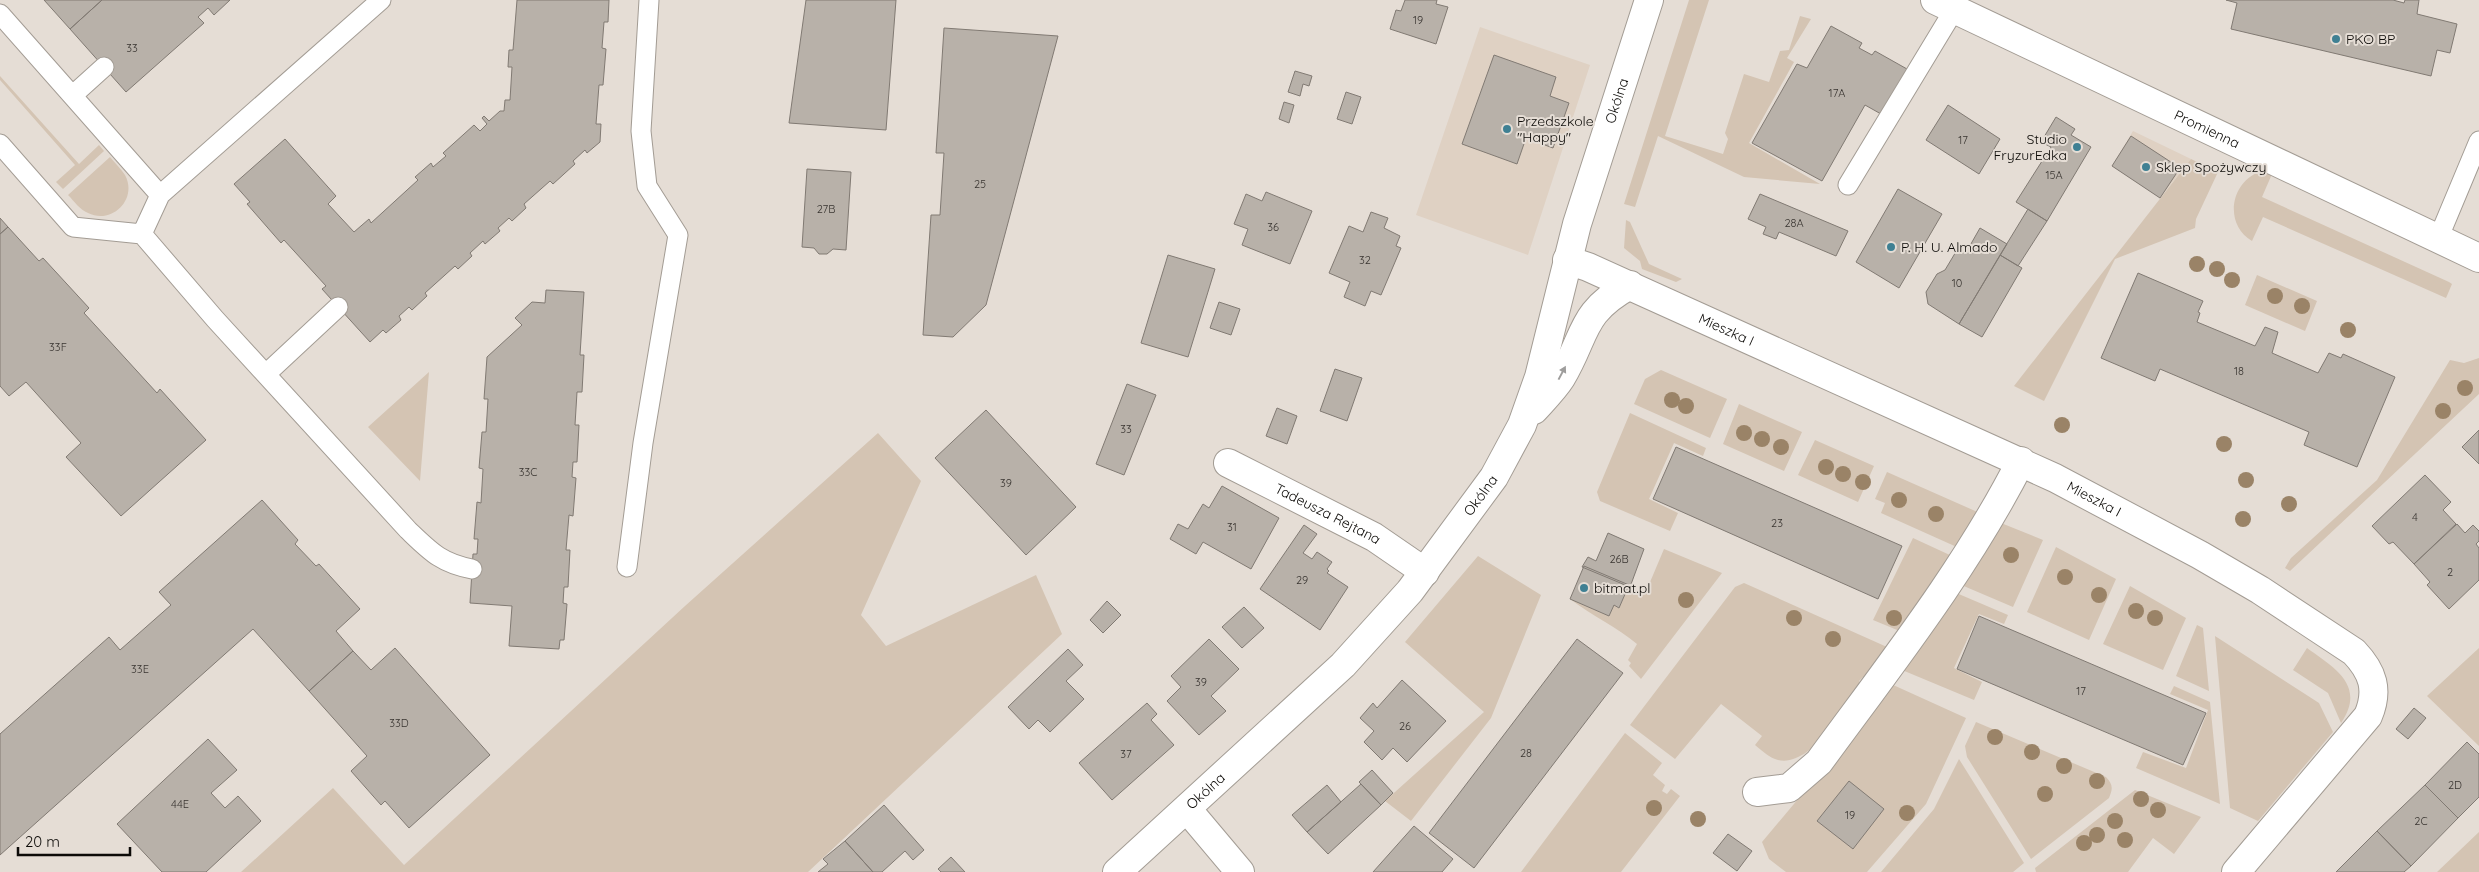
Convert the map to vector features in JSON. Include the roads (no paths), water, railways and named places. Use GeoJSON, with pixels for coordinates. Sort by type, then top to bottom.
{"type":"FeatureCollection","features":[{"type":"Feature","properties":{"kind":"street","name":"Okólna"},"geometry":{"type":"LineString","coordinates":[[1117,872],[1333,675],[1371,635],[1425,572],[1494,477],[1522,425],[1541,368],[1586,191],[1649,0]]}},
{"type":"Feature","properties":{"kind":"street","name":"Promienna"},"geometry":{"type":"LineString","coordinates":[[1944,5],[2479,258]]}},
{"type":"Feature","properties":{"kind":"street","name":"Mieszka I"},"geometry":{"type":"LineString","coordinates":[[1567,260],[1630,286],[2021,461],[2186,547],[2260,590],[2354,652],[2374,681],[2375,692],[2368,716],[2236,872]]}},
{"type":"Feature","properties":{"kind":"street"},"geometry":{"type":"LineString","coordinates":[[1522,425],[1561,378],[1586,324],[1598,307],[1610,296],[1630,286]]}},
{"type":"Feature","properties":{"kind":"street"},"geometry":{"type":"LineString","coordinates":[[1757,792],[1789,788],[1819,762],[1966,556],[1996,511],[2021,461]]}},
{"type":"Feature","properties":{"kind":"street","name":"Tadeusza Rejtana"},"geometry":{"type":"LineString","coordinates":[[1228,463],[1374,537],[1425,572]]}},
{"type":"Feature","properties":{"kind":"street"},"geometry":{"type":"LineString","coordinates":[[1187,809],[1240,872]]}},
{"type":"Feature","properties":{"kind":"lane"},"geometry":{"type":"LineString","coordinates":[[142,234],[160,195],[381,0]]}},
{"type":"Feature","properties":{"kind":"lane"},"geometry":{"type":"LineString","coordinates":[[627,567],[643,443],[678,235],[647,186],[641,131],[650,0]]}},
{"type":"Feature","properties":{"kind":"lane"},"geometry":{"type":"LineString","coordinates":[[1848,185],[1944,5]]}},
{"type":"Feature","properties":{"kind":"lane"},"geometry":{"type":"LineString","coordinates":[[0,14],[160,195]]}},
{"type":"Feature","properties":{"kind":"lane"},"geometry":{"type":"LineString","coordinates":[[72,95],[104,67]]}},
{"type":"Feature","properties":{"kind":"lane"},"geometry":{"type":"LineString","coordinates":[[2438,239],[2479,141]]}},
{"type":"Feature","properties":{"kind":"lane"},"geometry":{"type":"LineString","coordinates":[[0,144],[73,227],[142,234],[266,374],[435,556],[451,565],[472,569]]}},
{"type":"Feature","properties":{"kind":"lane"},"geometry":{"type":"LineString","coordinates":[[266,374],[338,307]]}},
{"type":"Feature","properties":{"kind":"place","name":"PKO BP"},"geometry":{"type":"Point","coordinates":[2336,39]}},
{"type":"Feature","properties":{"kind":"place","name":"Przedszkole \"Happy\""},"geometry":{"type":"Point","coordinates":[1507,129]}},
{"type":"Feature","properties":{"kind":"place","name":"Studio FryzurEdka"},"geometry":{"type":"Point","coordinates":[2077,147]}},
{"type":"Feature","properties":{"kind":"place","name":"Sklep Spożywczy"},"geometry":{"type":"Point","coordinates":[2146,167]}},
{"type":"Feature","properties":{"kind":"place","name":"P. H. U. Almado"},"geometry":{"type":"Point","coordinates":[1891,247]}},
{"type":"Feature","properties":{"kind":"place","name":"bitmat.pl"},"geometry":{"type":"Point","coordinates":[1584,588]}}]}
